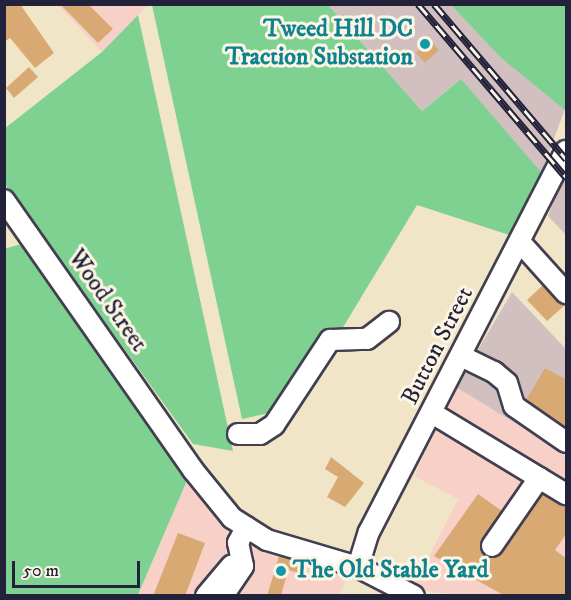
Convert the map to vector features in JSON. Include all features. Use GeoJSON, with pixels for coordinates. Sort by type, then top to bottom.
{"type":"FeatureCollection","features":[{"type":"Feature","properties":{"kind":"street","name":"Button Street"},"geometry":{"type":"LineString","coordinates":[[358,567],[369,532],[567,151]]}},
{"type":"Feature","properties":{"kind":"street","name":"Wood Street"},"geometry":{"type":"LineString","coordinates":[[4,200],[168,432],[232,518],[246,527],[311,556],[358,567],[414,596]]}},
{"type":"Feature","properties":{"kind":"street"},"geometry":{"type":"LineString","coordinates":[[520,242],[567,293]]}},
{"type":"Feature","properties":{"kind":"street"},"geometry":{"type":"LineString","coordinates":[[238,434],[260,434],[274,425],[330,340],[367,339],[389,322]]}},
{"type":"Feature","properties":{"kind":"street"},"geometry":{"type":"LineString","coordinates":[[461,356],[494,372],[507,383],[514,406],[567,442]]}},
{"type":"Feature","properties":{"kind":"street"},"geometry":{"type":"LineString","coordinates":[[432,413],[567,494]]}},
{"type":"Feature","properties":{"kind":"street"},"geometry":{"type":"LineString","coordinates":[[492,546],[539,478]]}},
{"type":"Feature","properties":{"kind":"street"},"geometry":{"type":"LineString","coordinates":[[206,596],[240,553],[246,527]]}},
{"type":"Feature","properties":{"kind":"street"},"geometry":{"type":"LineString","coordinates":[[223,596],[243,566],[240,553]]}},
{"type":"Feature","properties":{"kind":"shaded area"},"geometry":{"type":"Polygon","coordinates":[[[58,5],[148,5],[102,52],[58,5]]]}},
{"type":"Feature","properties":{"kind":"shaded area"},"geometry":{"type":"Polygon","coordinates":[[[328,5],[451,5],[500,57],[566,106],[535,190],[461,79],[422,111],[328,5]]]}},
{"type":"Feature","properties":{"kind":"shaded area"},"geometry":{"type":"Polygon","coordinates":[[[566,170],[566,235],[548,216],[566,170]]]}},
{"type":"Feature","properties":{"kind":"shaded area"},"geometry":{"type":"Polygon","coordinates":[[[512,292],[566,349],[566,454],[456,387],[512,292]]]}},
{"type":"Feature","properties":{"kind":"shaded area"},"geometry":{"type":"Polygon","coordinates":[[[456,387],[566,454],[566,595],[454,595],[413,588],[458,499],[414,476],[456,387]]]}},
{"type":"Feature","properties":{"kind":"shaded area"},"geometry":{"type":"Polygon","coordinates":[[[188,478],[229,527],[348,575],[339,595],[138,596],[188,478]]]}},
{"type":"Feature","properties":{"kind":"green space"},"geometry":{"type":"Polygon","coordinates":[[[152,5],[328,5],[422,111],[461,79],[546,178],[512,236],[417,205],[342,329],[326,328],[269,413],[242,419],[152,5]]]}},
{"type":"Feature","properties":{"kind":"green space"},"geometry":{"type":"Polygon","coordinates":[[[451,5],[566,5],[565,110],[500,57],[451,5]]]}},
{"type":"Feature","properties":{"kind":"green space"},"geometry":{"type":"Polygon","coordinates":[[[138,15],[233,451],[193,444],[5,184],[4,129],[102,52],[138,15]]]}},
{"type":"Feature","properties":{"kind":"green space"},"geometry":{"type":"Polygon","coordinates":[[[25,243],[188,478],[138,595],[5,595],[4,249],[25,243]]]}},
{"type":"Feature","properties":{"kind":"building"},"geometry":{"type":"Polygon","coordinates":[[[4,4],[20,4],[54,53],[35,68],[10,38],[4,42],[4,4]]]}},
{"type":"Feature","properties":{"kind":"building"},"geometry":{"type":"Polygon","coordinates":[[[60,4],[88,4],[113,29],[98,43],[60,4]]]}},
{"type":"Feature","properties":{"kind":"building"},"geometry":{"type":"Polygon","coordinates":[[[430,40],[439,50],[425,63],[416,53],[430,40]]]}},
{"type":"Feature","properties":{"kind":"building"},"geometry":{"type":"Polygon","coordinates":[[[29,67],[38,77],[14,98],[6,88],[29,67]]]}},
{"type":"Feature","properties":{"kind":"building"},"geometry":{"type":"Polygon","coordinates":[[[543,285],[565,305],[547,321],[527,300],[543,285]]]}},
{"type":"Feature","properties":{"kind":"building"},"geometry":{"type":"Polygon","coordinates":[[[545,368],[567,380],[567,427],[526,400],[545,368]]]}},
{"type":"Feature","properties":{"kind":"building"},"geometry":{"type":"Polygon","coordinates":[[[331,457],[364,483],[345,507],[327,497],[338,477],[325,469],[331,457]]]}},
{"type":"Feature","properties":{"kind":"building"},"geometry":{"type":"Polygon","coordinates":[[[478,494],[502,511],[480,544],[490,558],[502,553],[543,494],[567,506],[567,533],[555,550],[567,559],[567,596],[505,596],[434,556],[478,494]]]}},
{"type":"Feature","properties":{"kind":"building"},"geometry":{"type":"Polygon","coordinates":[[[178,533],[205,543],[185,596],[153,596],[178,533]]]}},
{"type":"Feature","properties":{"kind":"building","name":"The Old Stable Yard"},"geometry":{"type":"Polygon","coordinates":[[[279,556],[303,563],[300,573],[288,570],[281,596],[267,596],[279,556]]]}},
{"type":"Feature","properties":{"kind":"railway"},"geometry":{"type":"LineString","coordinates":[[418,4],[566,177]]}},
{"type":"Feature","properties":{"kind":"railway"},"geometry":{"type":"LineString","coordinates":[[434,4],[566,159]]}},
{"type":"Feature","properties":{"kind":"place","name":"Tweed Hill DC Traction Substation"},"geometry":{"type":"Point","coordinates":[425,44]}},
{"type":"Feature","properties":{"kind":"place","name":"The Old Stable Yard"},"geometry":{"type":"Point","coordinates":[281,571]}}]}
